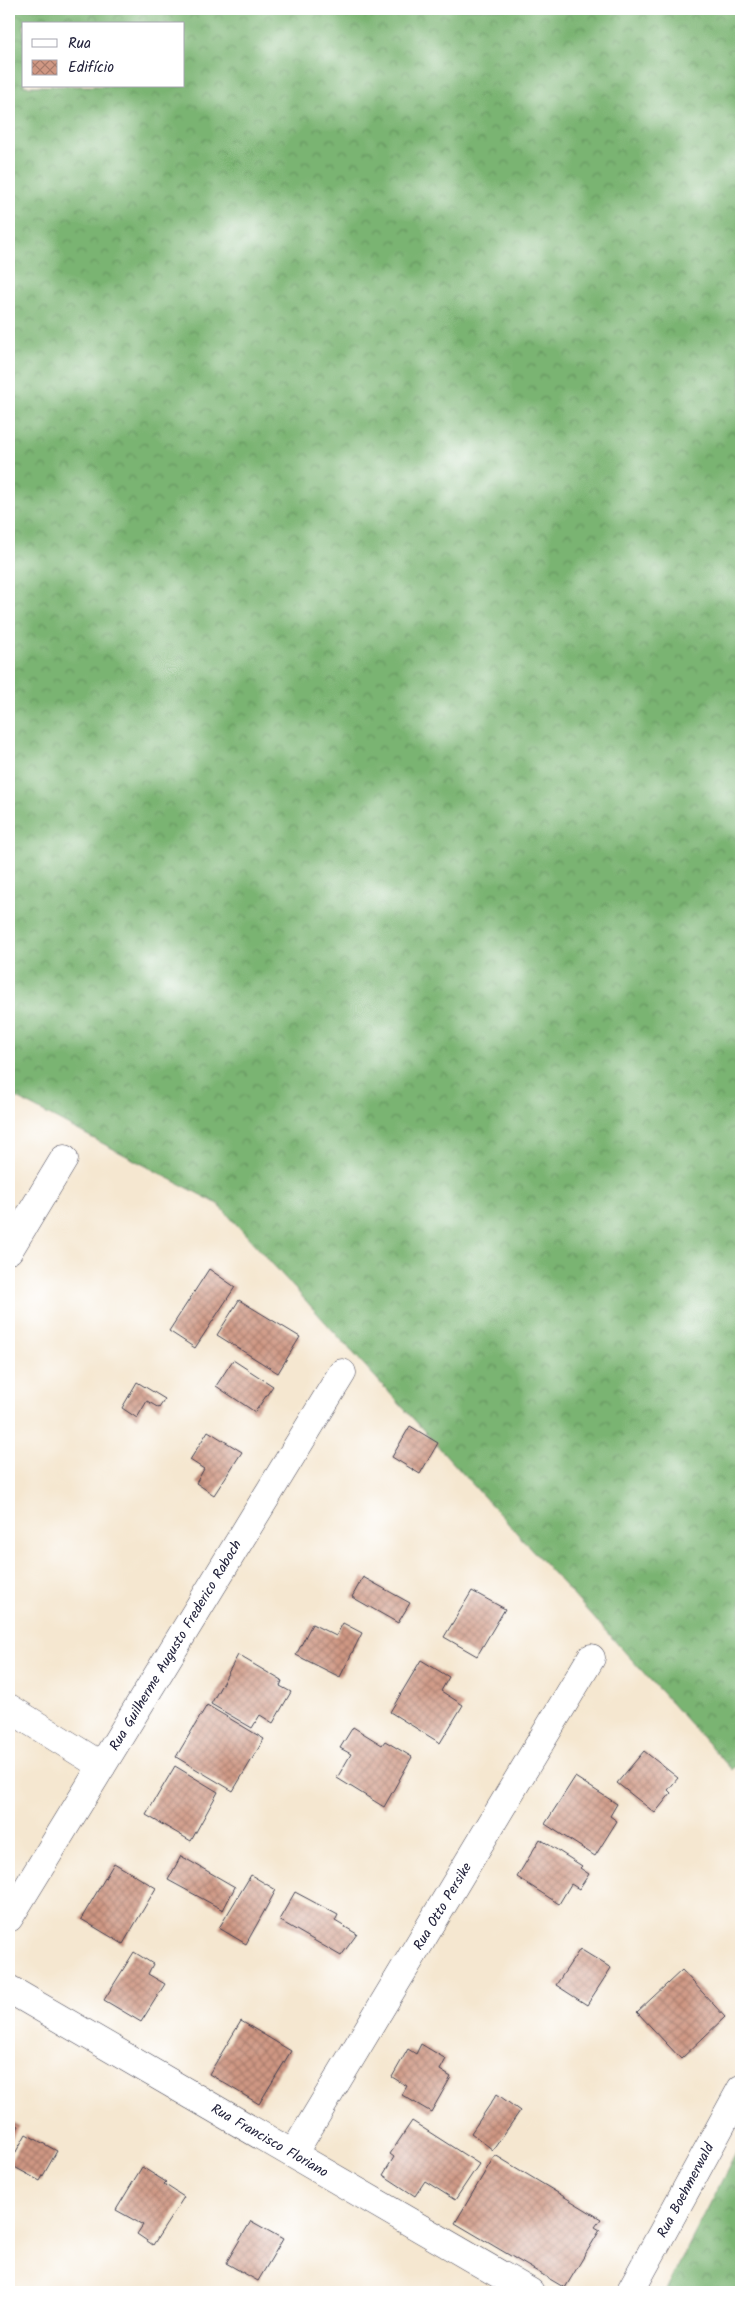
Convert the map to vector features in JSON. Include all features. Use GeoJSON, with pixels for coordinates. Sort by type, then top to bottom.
{"type":"FeatureCollection","features":[{"type":"Feature","properties":{"kind":"street"},"geometry":{"type":"LineString","coordinates":[[9,1250],[64,1159]]}},
{"type":"Feature","properties":{"kind":"street","name":"Rua Guilherme Augusto Frederico Raboch"},"geometry":{"type":"LineString","coordinates":[[9,1918],[342,1372]]}},
{"type":"Feature","properties":{"kind":"street","name":"Rua Otto Persike"},"geometry":{"type":"LineString","coordinates":[[293,2154],[591,1658]]}},
{"type":"Feature","properties":{"kind":"street"},"geometry":{"type":"LineString","coordinates":[[9,1708],[102,1766]]}},
{"type":"Feature","properties":{"kind":"street","name":"Rua Francisco Floriano"},"geometry":{"type":"LineString","coordinates":[[9,1989],[530,2292]]}},
{"type":"Feature","properties":{"kind":"street","name":"Rua Boehmerwald"},"geometry":{"type":"LineString","coordinates":[[630,2292],[741,2090]]}},
{"type":"Feature","properties":{"kind":"green space"},"geometry":{"type":"Polygon","coordinates":[[[9,9],[741,9],[741,1760],[732,1770],[218,1204],[9,1094],[9,9]]]}},
{"type":"Feature","properties":{"kind":"green space"},"geometry":{"type":"Polygon","coordinates":[[[741,2143],[741,2292],[665,2292],[741,2143]]]}},
{"type":"Feature","properties":{"kind":"building"},"geometry":{"type":"Polygon","coordinates":[[[209,1269],[235,1287],[195,1348],[169,1331],[209,1269]]]}},
{"type":"Feature","properties":{"kind":"building"},"geometry":{"type":"Polygon","coordinates":[[[239,1300],[300,1337],[278,1373],[217,1335],[239,1300]]]}},
{"type":"Feature","properties":{"kind":"building"},"geometry":{"type":"Polygon","coordinates":[[[233,1360],[273,1386],[255,1412],[216,1386],[233,1360]]]}},
{"type":"Feature","properties":{"kind":"building"},"geometry":{"type":"Polygon","coordinates":[[[137,1382],[165,1399],[159,1408],[147,1401],[137,1418],[122,1408],[137,1382]]]}},
{"type":"Feature","properties":{"kind":"building"},"geometry":{"type":"Polygon","coordinates":[[[410,1426],[438,1443],[420,1474],[392,1457],[410,1426]]]}},
{"type":"Feature","properties":{"kind":"building"},"geometry":{"type":"Polygon","coordinates":[[[208,1431],[242,1452],[214,1495],[196,1483],[204,1469],[190,1460],[208,1431]]]}},
{"type":"Feature","properties":{"kind":"building"},"geometry":{"type":"Polygon","coordinates":[[[363,1577],[410,1603],[398,1623],[352,1597],[363,1577]]]}},
{"type":"Feature","properties":{"kind":"building"},"geometry":{"type":"Polygon","coordinates":[[[472,1591],[505,1609],[477,1656],[444,1637],[472,1591]]]}},
{"type":"Feature","properties":{"kind":"building"},"geometry":{"type":"Polygon","coordinates":[[[343,1623],[362,1633],[340,1677],[296,1655],[312,1624],[336,1636],[343,1623]]]}},
{"type":"Feature","properties":{"kind":"building"},"geometry":{"type":"Polygon","coordinates":[[[238,1655],[282,1681],[280,1686],[291,1692],[273,1723],[260,1715],[252,1728],[211,1704],[238,1655]]]}},
{"type":"Feature","properties":{"kind":"building"},"geometry":{"type":"Polygon","coordinates":[[[421,1660],[449,1677],[441,1691],[463,1705],[440,1743],[390,1712],[421,1660]]]}},
{"type":"Feature","properties":{"kind":"building"},"geometry":{"type":"Polygon","coordinates":[[[207,1705],[264,1739],[233,1791],[176,1757],[207,1705]]]}},
{"type":"Feature","properties":{"kind":"building"},"geometry":{"type":"Polygon","coordinates":[[[353,1727],[382,1745],[385,1741],[412,1757],[384,1807],[337,1778],[351,1754],[340,1748],[353,1727]]]}},
{"type":"Feature","properties":{"kind":"building"},"geometry":{"type":"Polygon","coordinates":[[[644,1751],[678,1778],[668,1790],[671,1793],[655,1813],[617,1783],[644,1751]]]}},
{"type":"Feature","properties":{"kind":"building"},"geometry":{"type":"Polygon","coordinates":[[[175,1766],[218,1792],[191,1841],[146,1815],[175,1766]]]}},
{"type":"Feature","properties":{"kind":"building"},"geometry":{"type":"Polygon","coordinates":[[[575,1777],[617,1804],[610,1816],[617,1821],[595,1856],[545,1824],[575,1777]]]}},
{"type":"Feature","properties":{"kind":"building"},"geometry":{"type":"Polygon","coordinates":[[[540,1839],[582,1866],[580,1868],[589,1874],[579,1889],[571,1884],[559,1904],[517,1877],[540,1839]]]}},
{"type":"Feature","properties":{"kind":"building"},"geometry":{"type":"Polygon","coordinates":[[[181,1856],[235,1887],[223,1910],[168,1880],[181,1856]]]}},
{"type":"Feature","properties":{"kind":"building"},"geometry":{"type":"Polygon","coordinates":[[[114,1863],[156,1888],[123,1944],[81,1919],[114,1863]]]}},
{"type":"Feature","properties":{"kind":"building"},"geometry":{"type":"Polygon","coordinates":[[[251,1875],[276,1890],[246,1944],[219,1928],[251,1875]]]}},
{"type":"Feature","properties":{"kind":"building"},"geometry":{"type":"Polygon","coordinates":[[[295,1892],[338,1915],[335,1921],[357,1934],[341,1956],[279,1920],[295,1892]]]}},
{"type":"Feature","properties":{"kind":"building"},"geometry":{"type":"Polygon","coordinates":[[[580,1949],[611,1968],[587,2005],[556,1985],[580,1949]]]}},
{"type":"Feature","properties":{"kind":"building"},"geometry":{"type":"Polygon","coordinates":[[[134,1952],[153,1964],[148,1974],[165,1984],[141,2022],[104,2000],[134,1952]]]}},
{"type":"Feature","properties":{"kind":"building"},"geometry":{"type":"Polygon","coordinates":[[[682,1970],[725,2017],[681,2059],[637,2012],[682,1970]]]}},
{"type":"Feature","properties":{"kind":"building"},"geometry":{"type":"Polygon","coordinates":[[[241,2021],[291,2051],[259,2104],[209,2074],[241,2021]]]}},
{"type":"Feature","properties":{"kind":"building"},"geometry":{"type":"Polygon","coordinates":[[[421,2044],[446,2059],[440,2070],[451,2077],[431,2112],[402,2095],[407,2086],[392,2077],[408,2049],[416,2054],[421,2044]]]}},
{"type":"Feature","properties":{"kind":"building"},"geometry":{"type":"Polygon","coordinates":[[[497,2094],[520,2111],[493,2150],[471,2133],[497,2094]]]}},
{"type":"Feature","properties":{"kind":"building"},"geometry":{"type":"Polygon","coordinates":[[[9,2120],[19,2126],[9,2144],[9,2120]]]}},
{"type":"Feature","properties":{"kind":"building"},"geometry":{"type":"Polygon","coordinates":[[[412,2121],[479,2164],[455,2200],[425,2181],[415,2196],[383,2175],[394,2157],[390,2154],[412,2121]]]}},
{"type":"Feature","properties":{"kind":"building"},"geometry":{"type":"Polygon","coordinates":[[[26,2134],[57,2151],[40,2181],[9,2164],[26,2134]]]}},
{"type":"Feature","properties":{"kind":"building"},"geometry":{"type":"Polygon","coordinates":[[[495,2155],[601,2219],[595,2227],[600,2230],[565,2288],[455,2223],[495,2155]]]}},
{"type":"Feature","properties":{"kind":"building"},"geometry":{"type":"Polygon","coordinates":[[[142,2167],[166,2182],[164,2184],[184,2197],[153,2245],[137,2234],[143,2225],[116,2210],[142,2167]]]}},
{"type":"Feature","properties":{"kind":"building"},"geometry":{"type":"Polygon","coordinates":[[[251,2221],[283,2239],[258,2281],[226,2263],[251,2221]]]}}]}
